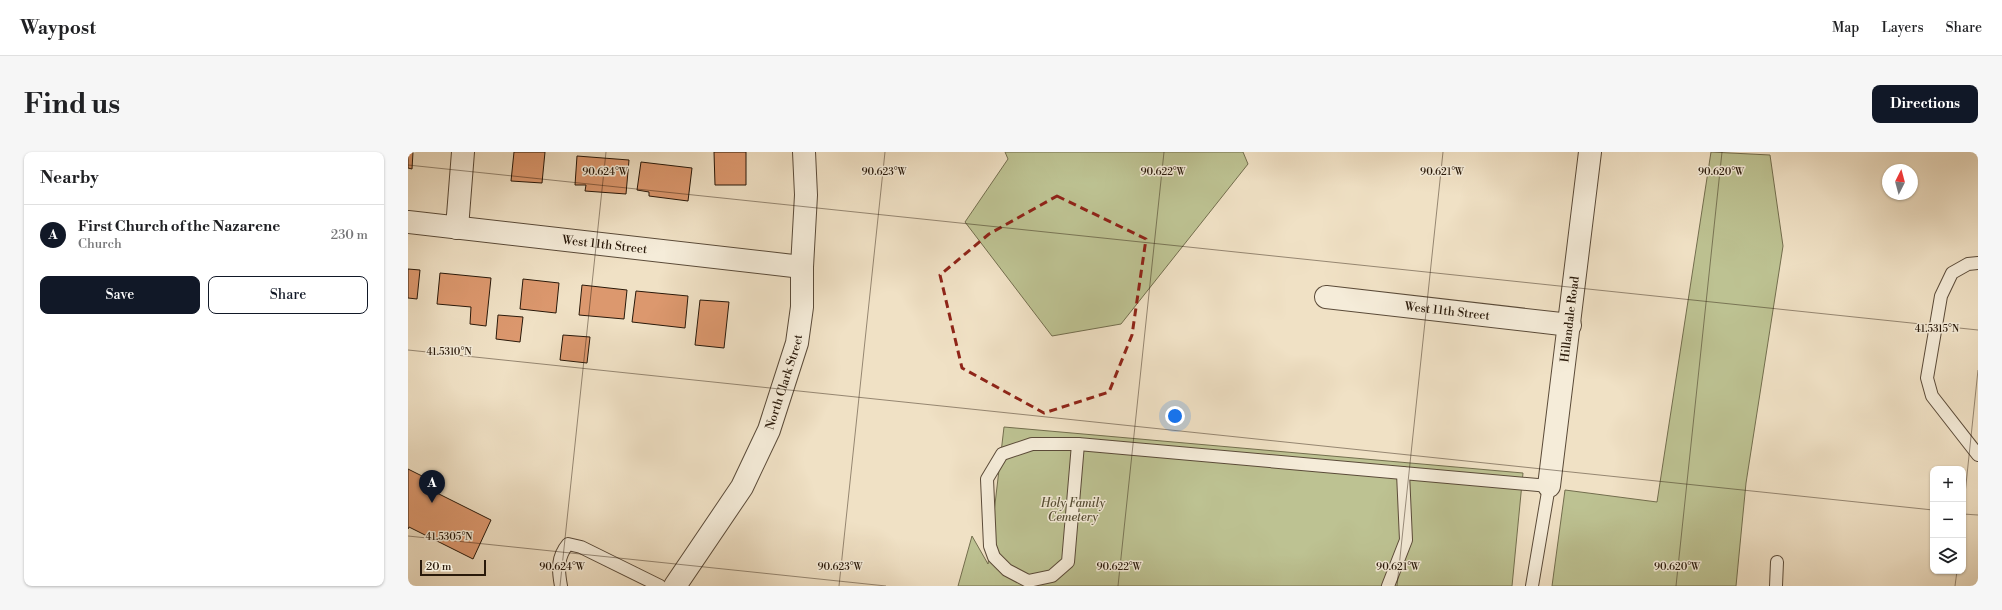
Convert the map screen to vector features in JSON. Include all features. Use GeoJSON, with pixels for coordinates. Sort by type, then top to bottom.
{"type":"FeatureCollection","features":[{"type":"Feature","properties":{"kind":"street"},"geometry":{"type":"LineString","coordinates":[[457,228],[463,152]]}},
{"type":"Feature","properties":{"kind":"street","name":"North Clark Street"},"geometry":{"type":"LineString","coordinates":[[675,586],[742,486],[769,430],[797,344],[802,307],[802,267],[806,195],[804,152]]}},
{"type":"Feature","properties":{"kind":"street","name":"Hillandale Road"},"geometry":{"type":"LineString","coordinates":[[1549,486],[1570,325],[1590,152]]}},
{"type":"Feature","properties":{"kind":"street","name":"West 11th Street"},"geometry":{"type":"LineString","coordinates":[[408,222],[802,267]]}},
{"type":"Feature","properties":{"kind":"street","name":"West 11th Street"},"geometry":{"type":"LineString","coordinates":[[1326,297],[1570,325]]}},
{"type":"Feature","properties":{"kind":"lane"},"geometry":{"type":"LineString","coordinates":[[1978,263],[1968,264],[1952,273],[1941,296],[1927,378],[1932,396],[1978,455]]}},
{"type":"Feature","properties":{"kind":"lane"},"geometry":{"type":"LineString","coordinates":[[1078,444],[1068,562],[1052,576],[1028,580],[1007,570],[994,557],[990,546],[987,479],[1002,454],[1032,444],[1078,444],[1549,486],[1532,586]]}},
{"type":"Feature","properties":{"kind":"lane"},"geometry":{"type":"LineString","coordinates":[[1388,586],[1406,540],[1403,473]]}},
{"type":"Feature","properties":{"kind":"lane"},"geometry":{"type":"LineString","coordinates":[[562,586],[558,570],[561,552],[568,544],[581,547],[660,586]]}},
{"type":"Feature","properties":{"kind":"lane"},"geometry":{"type":"LineString","coordinates":[[1776,586],[1777,562]]}},
{"type":"Feature","properties":{"kind":"highlighted area"},"geometry":{"type":"Polygon","coordinates":[[[1057,196],[1146,239],[1132,335],[1109,392],[1044,413],[962,368],[940,275],[989,234],[1057,196]]]}},
{"type":"Feature","properties":{"kind":"green space"},"geometry":{"type":"Polygon","coordinates":[[[1005,152],[1243,152],[1248,164],[1121,324],[1052,336],[965,222],[1008,159],[1005,152]]]}},
{"type":"Feature","properties":{"kind":"green space"},"geometry":{"type":"Polygon","coordinates":[[[1711,152],[1770,155],[1783,246],[1746,483],[1736,586],[1552,586],[1565,490],[1657,502],[1711,152]]]}},
{"type":"Feature","properties":{"kind":"green space","name":"Holy Family Cemetery"},"geometry":{"type":"Polygon","coordinates":[[[1004,427],[1523,473],[1512,586],[958,586],[972,536],[988,564],[1004,427]]]}},
{"type":"Feature","properties":{"kind":"building"},"geometry":{"type":"Polygon","coordinates":[[[408,152],[413,152],[412,169],[408,168],[408,152]]]}},
{"type":"Feature","properties":{"kind":"building"},"geometry":{"type":"Polygon","coordinates":[[[514,152],[545,152],[542,183],[511,181],[514,152]]]}},
{"type":"Feature","properties":{"kind":"building"},"geometry":{"type":"Polygon","coordinates":[[[714,152],[746,152],[746,185],[715,185],[714,152]]]}},
{"type":"Feature","properties":{"kind":"building"},"geometry":{"type":"Polygon","coordinates":[[[577,156],[629,160],[626,194],[585,191],[586,185],[575,185],[577,156]]]}},
{"type":"Feature","properties":{"kind":"building"},"geometry":{"type":"Polygon","coordinates":[[[641,162],[692,168],[688,201],[649,196],[649,192],[637,190],[641,162]]]}},
{"type":"Feature","properties":{"kind":"building"},"geometry":{"type":"Polygon","coordinates":[[[408,269],[420,270],[417,299],[408,298],[408,269]]]}},
{"type":"Feature","properties":{"kind":"building"},"geometry":{"type":"Polygon","coordinates":[[[440,273],[491,278],[486,326],[470,324],[471,307],[437,304],[440,273]]]}},
{"type":"Feature","properties":{"kind":"building"},"geometry":{"type":"Polygon","coordinates":[[[523,279],[559,283],[556,313],[520,309],[523,279]]]}},
{"type":"Feature","properties":{"kind":"building"},"geometry":{"type":"Polygon","coordinates":[[[582,285],[627,290],[624,319],[579,315],[582,285]]]}},
{"type":"Feature","properties":{"kind":"building"},"geometry":{"type":"Polygon","coordinates":[[[636,291],[688,296],[685,328],[632,322],[636,291]]]}},
{"type":"Feature","properties":{"kind":"building"},"geometry":{"type":"Polygon","coordinates":[[[700,300],[729,302],[724,348],[695,345],[700,300]]]}},
{"type":"Feature","properties":{"kind":"building"},"geometry":{"type":"Polygon","coordinates":[[[498,315],[523,317],[520,342],[496,339],[498,315]]]}},
{"type":"Feature","properties":{"kind":"building"},"geometry":{"type":"Polygon","coordinates":[[[563,335],[590,337],[587,363],[560,360],[563,335]]]}},
{"type":"Feature","properties":{"kind":"building"},"geometry":{"type":"Polygon","coordinates":[[[408,469],[426,478],[423,486],[491,520],[473,559],[409,527],[408,529],[408,469]]]}},
{"type":"Feature","properties":{"kind":"place","name":"First Church of the Nazarene"},"geometry":{"type":"Point","coordinates":[432,503]}}]}
